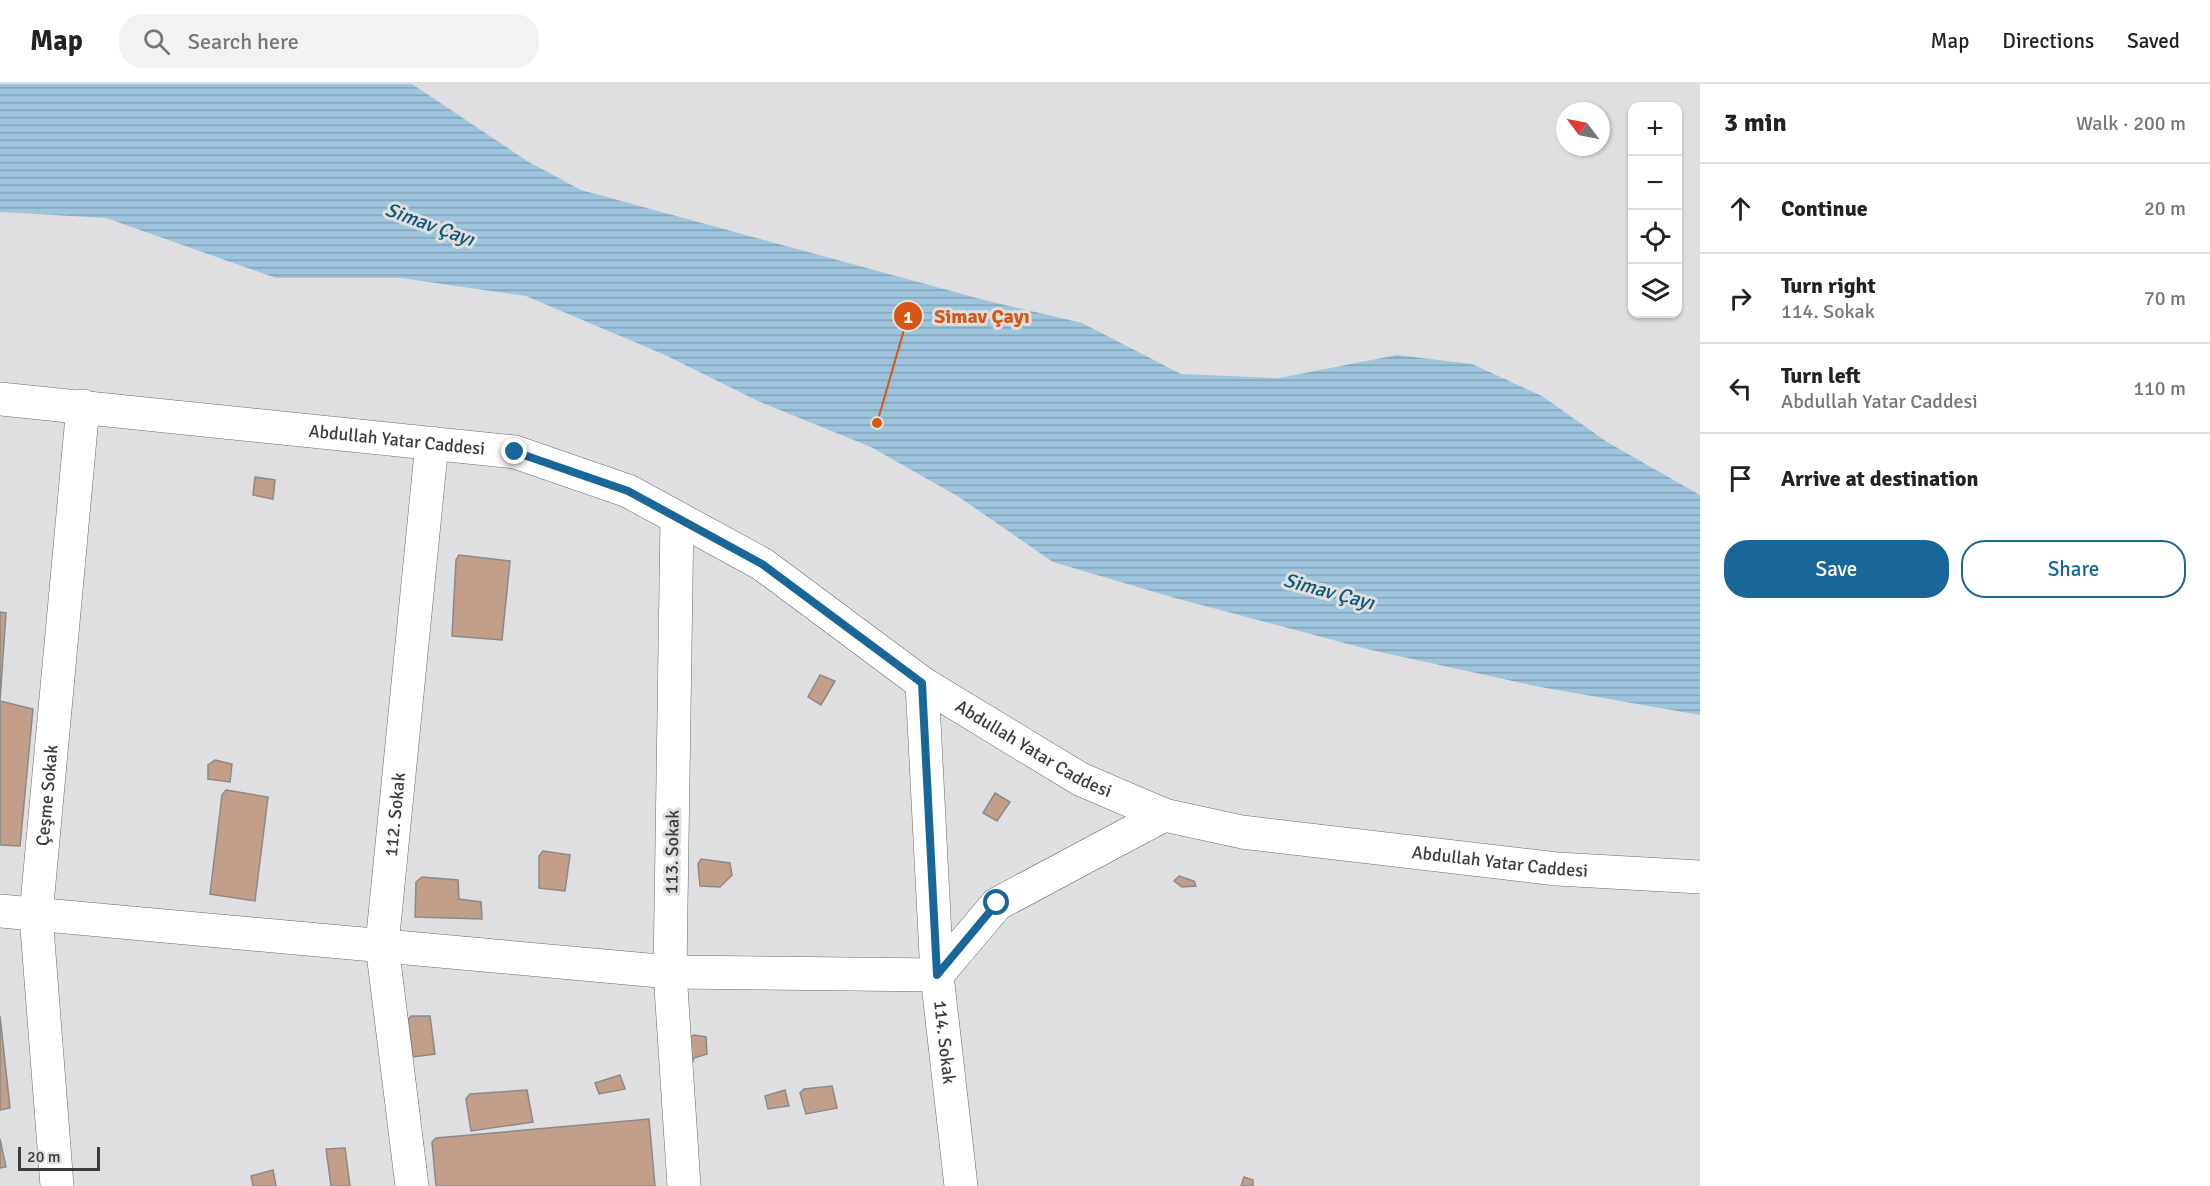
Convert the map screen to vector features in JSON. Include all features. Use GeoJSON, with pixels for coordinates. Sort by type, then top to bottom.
{"type":"FeatureCollection","features":[{"type":"Feature","properties":{"kind":"street","name":"Abdullah Yatar Caddesi"},"geometry":{"type":"LineString","coordinates":[[0,399],[515,452],[628,491],[762,564],[922,683],[1080,779],[1164,814],[1242,832],[1546,868],[1700,877]]}},
{"type":"Feature","properties":{"kind":"street","name":"Çeşme Sokak"},"geometry":{"type":"LineString","coordinates":[[57,1186],[36,915],[83,406]]}},
{"type":"Feature","properties":{"kind":"street","name":"112. Sokak"},"geometry":{"type":"LineString","coordinates":[[412,1186],[382,945],[432,443]]}},
{"type":"Feature","properties":{"kind":"street","name":"113. Sokak"},"geometry":{"type":"LineString","coordinates":[[677,518],[670,972],[684,1186]]}},
{"type":"Feature","properties":{"kind":"street","name":"114. Sokak"},"geometry":{"type":"LineString","coordinates":[[922,683],[937,975],[961,1186]]}},
{"type":"Feature","properties":{"kind":"street"},"geometry":{"type":"LineString","coordinates":[[0,911],[670,972],[937,975],[997,903],[1164,814]]}},
{"type":"Feature","properties":{"kind":"water"},"geometry":{"type":"Polygon","coordinates":[[[0,84],[412,84],[527,161],[581,190],[984,300],[1082,323],[1181,374],[1279,378],[1397,355],[1472,364],[1542,396],[1607,442],[1700,495],[1700,715],[1535,686],[1367,649],[1175,598],[1053,562],[959,497],[871,447],[758,401],[665,355],[526,296],[401,278],[276,278],[106,218],[0,212],[0,84]]]}},
{"type":"Feature","properties":{"kind":"building"},"geometry":{"type":"Polygon","coordinates":[[[255,477],[275,480],[273,499],[253,495],[255,477]]]}},
{"type":"Feature","properties":{"kind":"building"},"geometry":{"type":"Polygon","coordinates":[[[459,555],[510,561],[502,640],[452,636],[456,560],[459,555]]]}},
{"type":"Feature","properties":{"kind":"building"},"geometry":{"type":"Polygon","coordinates":[[[0,612],[6,613],[0,701],[0,612]]]}},
{"type":"Feature","properties":{"kind":"building"},"geometry":{"type":"Polygon","coordinates":[[[820,675],[835,681],[821,705],[808,697],[820,675]]]}},
{"type":"Feature","properties":{"kind":"building"},"geometry":{"type":"Polygon","coordinates":[[[0,701],[33,709],[20,846],[0,845],[0,701]]]}},
{"type":"Feature","properties":{"kind":"building"},"geometry":{"type":"Polygon","coordinates":[[[215,760],[232,764],[230,782],[208,779],[208,765],[215,760]]]}},
{"type":"Feature","properties":{"kind":"building"},"geometry":{"type":"Polygon","coordinates":[[[226,790],[268,797],[255,901],[210,894],[222,795],[226,790]]]}},
{"type":"Feature","properties":{"kind":"building"},"geometry":{"type":"Polygon","coordinates":[[[995,793],[1010,802],[997,821],[983,813],[995,793]]]}},
{"type":"Feature","properties":{"kind":"building"},"geometry":{"type":"Polygon","coordinates":[[[543,851],[570,855],[565,891],[539,888],[539,856],[543,851]]]}},
{"type":"Feature","properties":{"kind":"building"},"geometry":{"type":"Polygon","coordinates":[[[701,859],[730,863],[732,875],[720,887],[700,886],[698,864],[701,859]]]}},
{"type":"Feature","properties":{"kind":"building"},"geometry":{"type":"Polygon","coordinates":[[[1179,876],[1194,881],[1196,886],[1182,887],[1174,881],[1179,876]]]}},
{"type":"Feature","properties":{"kind":"building"},"geometry":{"type":"Polygon","coordinates":[[[422,877],[458,880],[459,899],[481,902],[482,919],[415,917],[416,882],[422,877]]]}},
{"type":"Feature","properties":{"kind":"building"},"geometry":{"type":"Polygon","coordinates":[[[0,1016],[10,1108],[0,1110],[0,1016]]]}},
{"type":"Feature","properties":{"kind":"building"},"geometry":{"type":"Polygon","coordinates":[[[411,1016],[430,1016],[435,1054],[413,1057],[408,1020],[411,1016]]]}},
{"type":"Feature","properties":{"kind":"building"},"geometry":{"type":"Polygon","coordinates":[[[694,1035],[706,1037],[707,1054],[694,1058],[691,1067],[683,1040],[694,1035]]]}},
{"type":"Feature","properties":{"kind":"building"},"geometry":{"type":"Polygon","coordinates":[[[620,1075],[625,1089],[599,1094],[595,1083],[620,1075]]]}},
{"type":"Feature","properties":{"kind":"building"},"geometry":{"type":"Polygon","coordinates":[[[832,1086],[837,1108],[806,1114],[800,1093],[804,1089],[832,1086]]]}},
{"type":"Feature","properties":{"kind":"building"},"geometry":{"type":"Polygon","coordinates":[[[527,1090],[533,1122],[471,1131],[466,1099],[470,1094],[527,1090]]]}},
{"type":"Feature","properties":{"kind":"building"},"geometry":{"type":"Polygon","coordinates":[[[785,1090],[789,1106],[768,1109],[765,1096],[785,1090]]]}},
{"type":"Feature","properties":{"kind":"building"},"geometry":{"type":"Polygon","coordinates":[[[649,1119],[655,1186],[436,1186],[432,1142],[436,1138],[649,1119]]]}},
{"type":"Feature","properties":{"kind":"building"},"geometry":{"type":"Polygon","coordinates":[[[0,1139],[6,1167],[0,1168],[0,1139]]]}},
{"type":"Feature","properties":{"kind":"building"},"geometry":{"type":"Polygon","coordinates":[[[345,1148],[350,1186],[331,1186],[326,1149],[345,1148]]]}},
{"type":"Feature","properties":{"kind":"building"},"geometry":{"type":"Polygon","coordinates":[[[273,1170],[276,1186],[253,1186],[251,1176],[273,1170]]]}},
{"type":"Feature","properties":{"kind":"building"},"geometry":{"type":"Polygon","coordinates":[[[1244,1177],[1253,1180],[1253,1186],[1241,1186],[1244,1177]]]}},
{"type":"Feature","properties":{"kind":"place","name":"Simav Çayı"},"geometry":{"type":"Point","coordinates":[877,423]}},
{"type":"Feature","properties":{"kind":"route"},"geometry":{"type":"LineString","coordinates":[[515,452],[628,491],[762,564],[922,683],[937,975],[997,903]]}}]}
